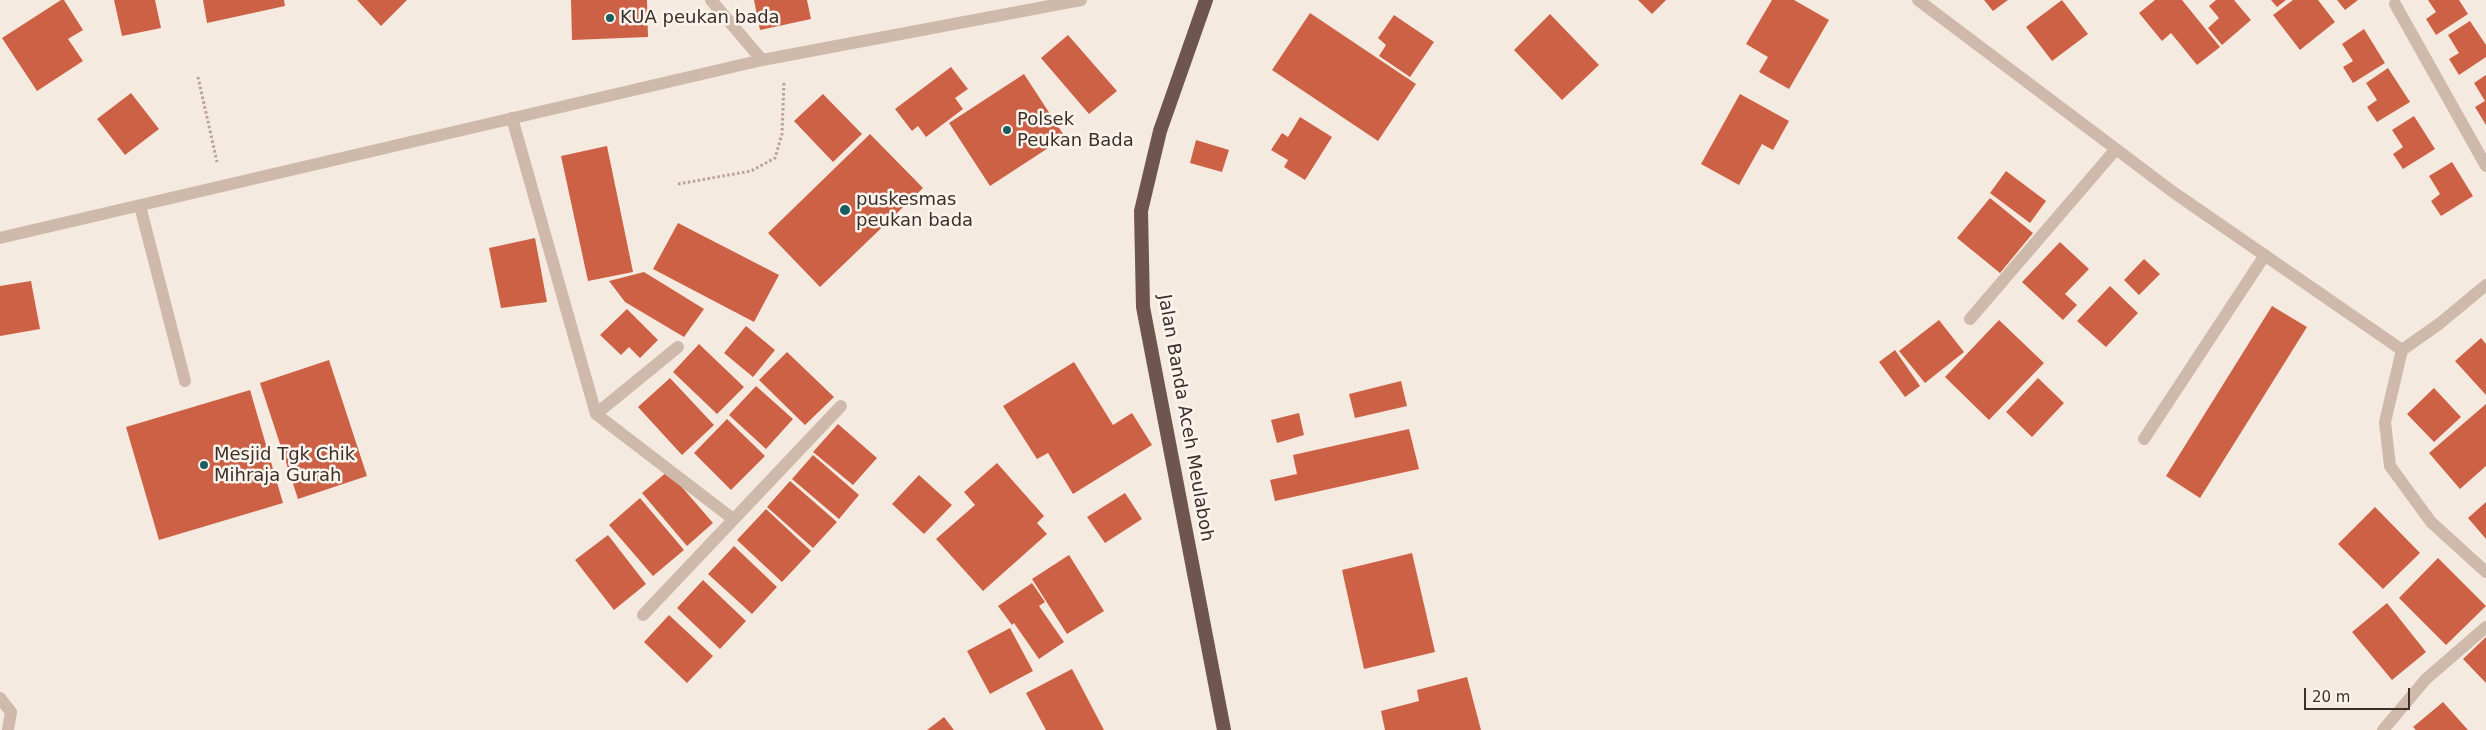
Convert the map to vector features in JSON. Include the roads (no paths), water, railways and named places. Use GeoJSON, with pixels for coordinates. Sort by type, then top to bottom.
{"type":"FeatureCollection","features":[{"type":"Feature","properties":{"kind":"highway","name":"Jalan Banda Aceh Meulaboh"},"geometry":{"type":"LineString","coordinates":[[1206,0],[1160,131],[1141,211],[1143,307],[1224,730]]}},
{"type":"Feature","properties":{"kind":"street"},"geometry":{"type":"LineString","coordinates":[[711,0],[762,60]]}},
{"type":"Feature","properties":{"kind":"street"},"geometry":{"type":"LineString","coordinates":[[0,238],[762,60],[1081,0]]}},
{"type":"Feature","properties":{"kind":"street"},"geometry":{"type":"LineString","coordinates":[[1918,0],[2116,149],[2402,350]]}},
{"type":"Feature","properties":{"kind":"street"},"geometry":{"type":"LineString","coordinates":[[2395,4],[2486,166]]}},
{"type":"Feature","properties":{"kind":"street"},"geometry":{"type":"LineString","coordinates":[[512,118],[596,414],[733,519]]}},
{"type":"Feature","properties":{"kind":"street"},"geometry":{"type":"LineString","coordinates":[[1970,319],[2116,149]]}},
{"type":"Feature","properties":{"kind":"street"},"geometry":{"type":"LineString","coordinates":[[140,206],[185,381]]}},
{"type":"Feature","properties":{"kind":"street"},"geometry":{"type":"LineString","coordinates":[[2144,439],[2265,255]]}},
{"type":"Feature","properties":{"kind":"street"},"geometry":{"type":"LineString","coordinates":[[2486,285],[2439,324],[2402,350],[2386,422],[2390,466],[2431,522],[2486,572]]}},
{"type":"Feature","properties":{"kind":"street"},"geometry":{"type":"LineString","coordinates":[[596,414],[678,346]]}},
{"type":"Feature","properties":{"kind":"street"},"geometry":{"type":"LineString","coordinates":[[643,615],[841,406]]}},
{"type":"Feature","properties":{"kind":"street"},"geometry":{"type":"LineString","coordinates":[[2383,730],[2426,679],[2486,627]]}},
{"type":"Feature","properties":{"kind":"street"},"geometry":{"type":"LineString","coordinates":[[0,698],[11,712],[8,730]]}},
{"type":"Feature","properties":{"kind":"place","name":"KUA peukan bada"},"geometry":{"type":"Point","coordinates":[610,18]}},
{"type":"Feature","properties":{"kind":"place","name":"Polsek Peukan Bada"},"geometry":{"type":"Point","coordinates":[1007,130]}},
{"type":"Feature","properties":{"kind":"place","name":"puskesmas peukan bada"},"geometry":{"type":"Point","coordinates":[845,210]}},
{"type":"Feature","properties":{"kind":"place","name":"Mesjid Tgk Chik Mihraja Gurah"},"geometry":{"type":"Point","coordinates":[204,465]}}]}
